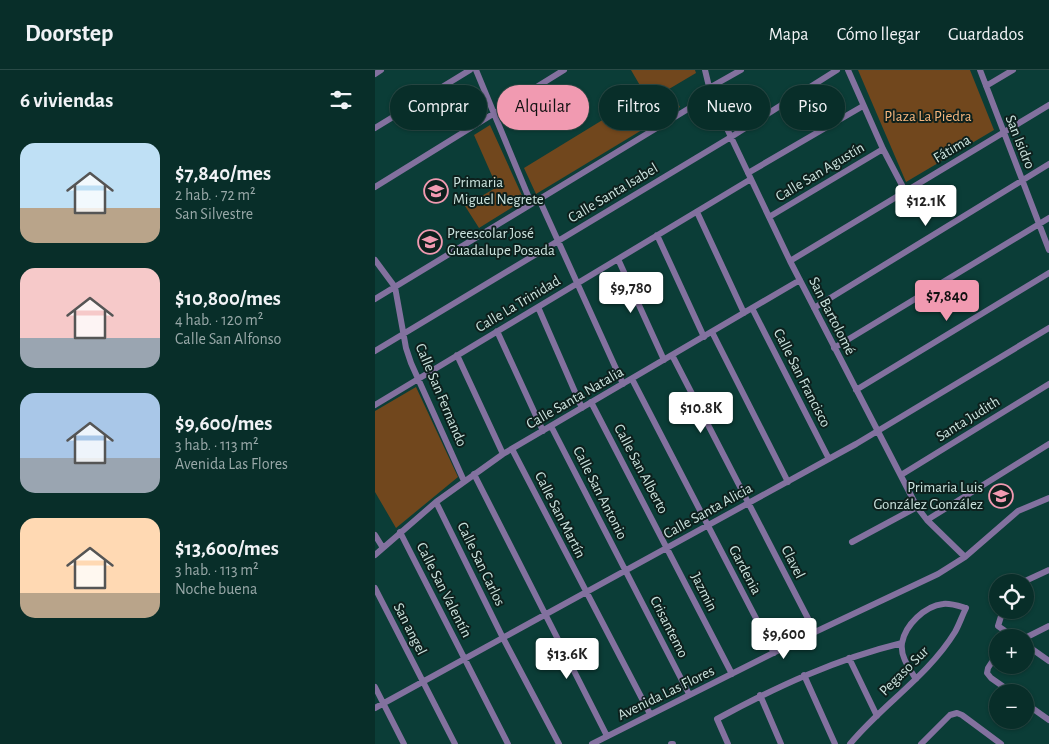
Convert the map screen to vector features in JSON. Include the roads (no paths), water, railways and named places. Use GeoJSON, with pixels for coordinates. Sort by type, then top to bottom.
{"type":"FeatureCollection","features":[{"type":"Feature","properties":{"kind":"street"},"geometry":{"type":"LineString","coordinates":[[375,74],[381,70]]}},
{"type":"Feature","properties":{"kind":"street"},"geometry":{"type":"LineString","coordinates":[[375,128],[470,70]]}},
{"type":"Feature","properties":{"kind":"street"},"geometry":{"type":"LineString","coordinates":[[476,70],[531,203]]}},
{"type":"Feature","properties":{"kind":"street"},"geometry":{"type":"LineString","coordinates":[[375,187],[564,70]]}},
{"type":"Feature","properties":{"kind":"street","name":"San Bartolomé"},"geometry":{"type":"LineString","coordinates":[[705,70],[708,85]]}},
{"type":"Feature","properties":{"kind":"street"},"geometry":{"type":"LineString","coordinates":[[720,85],[741,70]]}},
{"type":"Feature","properties":{"kind":"street","name":"Calle Santa Isabel"},"geometry":{"type":"LineString","coordinates":[[375,351],[731,137],[837,70]]}},
{"type":"Feature","properties":{"kind":"street"},"geometry":{"type":"LineString","coordinates":[[848,70],[883,149],[905,191]]}},
{"type":"Feature","properties":{"kind":"street","name":"San Isidro"},"geometry":{"type":"LineString","coordinates":[[979,70],[1049,250]]}},
{"type":"Feature","properties":{"kind":"street"},"geometry":{"type":"LineString","coordinates":[[986,86],[1013,70]]}},
{"type":"Feature","properties":{"kind":"street","name":"Fátima"},"geometry":{"type":"LineString","coordinates":[[790,261],[1049,105]]}},
{"type":"Feature","properties":{"kind":"street"},"geometry":{"type":"LineString","coordinates":[[375,299],[688,106]]}},
{"type":"Feature","properties":{"kind":"street","name":"Calle La Trinidad"},"geometry":{"type":"LineString","coordinates":[[375,405],[697,212],[750,176],[863,106]]}},
{"type":"Feature","properties":{"kind":"street","name":"San Bartolomé"},"geometry":{"type":"LineString","coordinates":[[728,130],[790,261],[917,507],[927,520],[965,557]]}},
{"type":"Feature","properties":{"kind":"street","name":"Calle San Agustín"},"geometry":{"type":"LineString","coordinates":[[769,217],[883,149]]}},
{"type":"Feature","properties":{"kind":"street"},"geometry":{"type":"LineString","coordinates":[[814,308],[1049,164]]}},
{"type":"Feature","properties":{"kind":"street"},"geometry":{"type":"LineString","coordinates":[[539,199],[623,384]]}},
{"type":"Feature","properties":{"kind":"street"},"geometry":{"type":"LineString","coordinates":[[697,212],[744,313]]}},
{"type":"Feature","properties":{"kind":"street"},"geometry":{"type":"LineString","coordinates":[[834,348],[1049,218]]}},
{"type":"Feature","properties":{"kind":"street"},"geometry":{"type":"LineString","coordinates":[[657,235],[704,336]]}},
{"type":"Feature","properties":{"kind":"street"},"geometry":{"type":"LineString","coordinates":[[618,259],[664,360]]}},
{"type":"Feature","properties":{"kind":"street"},"geometry":{"type":"LineString","coordinates":[[375,260],[395,288]]}},
{"type":"Feature","properties":{"kind":"street"},"geometry":{"type":"LineString","coordinates":[[855,390],[1049,273]]}},
{"type":"Feature","properties":{"kind":"street","name":"Calle Santa Natalia"},"geometry":{"type":"LineString","coordinates":[[375,555],[436,502],[503,454],[800,280]]}},
{"type":"Feature","properties":{"kind":"street","name":"Calle San Fernando"},"geometry":{"type":"LineString","coordinates":[[395,288],[403,334],[411,363],[464,481]]}},
{"type":"Feature","properties":{"kind":"street"},"geometry":{"type":"LineString","coordinates":[[538,307],[582,408]]}},
{"type":"Feature","properties":{"kind":"street","name":"Calle San Francisco"},"geometry":{"type":"LineString","coordinates":[[752,308],[829,459]]}},
{"type":"Feature","properties":{"kind":"street","name":"Calle Santa Alicia"},"geometry":{"type":"LineString","coordinates":[[375,708],[879,431],[1049,328]]}},
{"type":"Feature","properties":{"kind":"street"},"geometry":{"type":"LineString","coordinates":[[497,331],[543,431]]}},
{"type":"Feature","properties":{"kind":"street"},"geometry":{"type":"LineString","coordinates":[[712,332],[788,482]]}},
{"type":"Feature","properties":{"kind":"street"},"geometry":{"type":"LineString","coordinates":[[457,355],[503,454]]}},
{"type":"Feature","properties":{"kind":"street","name":"Clavel"},"geometry":{"type":"LineString","coordinates":[[672,355],[815,632]]}},
{"type":"Feature","properties":{"kind":"street","name":"Gardenia"},"geometry":{"type":"LineString","coordinates":[[631,379],[774,653]]}},
{"type":"Feature","properties":{"kind":"street","name":"Santa Judith"},"geometry":{"type":"LineString","coordinates":[[901,475],[1049,384]]}},
{"type":"Feature","properties":{"kind":"street","name":"Calle San Alberto"},"geometry":{"type":"LineString","coordinates":[[591,402],[667,548]]}},
{"type":"Feature","properties":{"kind":"street","name":"Calle San Antonio"},"geometry":{"type":"LineString","coordinates":[[551,426],[626,571]]}},
{"type":"Feature","properties":{"kind":"street"},"geometry":{"type":"LineString","coordinates":[[927,520],[1049,444]]}},
{"type":"Feature","properties":{"kind":"street","name":"Calle San Martín"},"geometry":{"type":"LineString","coordinates":[[512,449],[649,714]]}},
{"type":"Feature","properties":{"kind":"street"},"geometry":{"type":"LineString","coordinates":[[474,474],[607,736]]}},
{"type":"Feature","properties":{"kind":"street","name":"Avenida Las Flores"},"geometry":{"type":"LineString","coordinates":[[592,744],[815,632],[938,574],[965,557],[1018,511],[1049,498]]}},
{"type":"Feature","properties":{"kind":"street","name":"Calle San Carlos"},"geometry":{"type":"LineString","coordinates":[[436,502],[503,638],[559,744]]}},
{"type":"Feature","properties":{"kind":"street"},"geometry":{"type":"LineString","coordinates":[[853,542],[917,507]]}},
{"type":"Feature","properties":{"kind":"street","name":"Calle San Valentín"},"geometry":{"type":"LineString","coordinates":[[400,532],[508,744]]}},
{"type":"Feature","properties":{"kind":"street"},"geometry":{"type":"LineString","coordinates":[[375,535],[383,548]]}},
{"type":"Feature","properties":{"kind":"street","name":"Jazmin"},"geometry":{"type":"LineString","coordinates":[[667,548],[732,674]]}},
{"type":"Feature","properties":{"kind":"street"},"geometry":{"type":"LineString","coordinates":[[1034,577],[1049,570]]}},
{"type":"Feature","properties":{"kind":"street","name":"Crisantemo"},"geometry":{"type":"LineString","coordinates":[[626,571],[689,694]]}},
{"type":"Feature","properties":{"kind":"street","name":"San angel"},"geometry":{"type":"LineString","coordinates":[[375,588],[455,744]]}},
{"type":"Feature","properties":{"kind":"street","name":"Pegaso Sur"},"geometry":{"type":"LineString","coordinates":[[850,744],[916,679],[942,650],[955,632],[966,608],[945,604],[927,610],[912,623],[902,643]]}},
{"type":"Feature","properties":{"kind":"street"},"geometry":{"type":"LineString","coordinates":[[1034,634],[1049,626]]}},
{"type":"Feature","properties":{"kind":"street"},"geometry":{"type":"LineString","coordinates":[[727,744],[717,720],[760,695],[804,675],[849,658],[902,643],[905,661],[916,679]]}},
{"type":"Feature","properties":{"kind":"street"},"geometry":{"type":"LineString","coordinates":[[1034,650],[1049,661]]}},
{"type":"Feature","properties":{"kind":"street"},"geometry":{"type":"LineString","coordinates":[[849,658],[877,716]]}},
{"type":"Feature","properties":{"kind":"street"},"geometry":{"type":"LineString","coordinates":[[989,666],[987,673],[1001,684]]}},
{"type":"Feature","properties":{"kind":"street"},"geometry":{"type":"LineString","coordinates":[[804,675],[835,744]]}},
{"type":"Feature","properties":{"kind":"street"},"geometry":{"type":"LineString","coordinates":[[375,687],[405,744]]}},
{"type":"Feature","properties":{"kind":"street"},"geometry":{"type":"LineString","coordinates":[[760,695],[781,744]]}},
{"type":"Feature","properties":{"kind":"street"},"geometry":{"type":"LineString","coordinates":[[1034,709],[1049,720]]}},
{"type":"Feature","properties":{"kind":"street"},"geometry":{"type":"LineString","coordinates":[[921,744],[950,716],[957,713],[962,715],[992,742],[1001,744]]}},
{"type":"Feature","properties":{"kind":"place","name":"Primaria Miguel Negrete"},"geometry":{"type":"Point","coordinates":[436,191]}},
{"type":"Feature","properties":{"kind":"place","name":"Preescolar José Guadalupe Posada"},"geometry":{"type":"Point","coordinates":[430,242]}},
{"type":"Feature","properties":{"kind":"place","name":"Primaria Luis González González"},"geometry":{"type":"Point","coordinates":[1001,496]}},
{"type":"Feature","properties":{"kind":"park label","name":"Plaza La Piedra"},"geometry":{"type":"Point","coordinates":[928,116]}}]}
